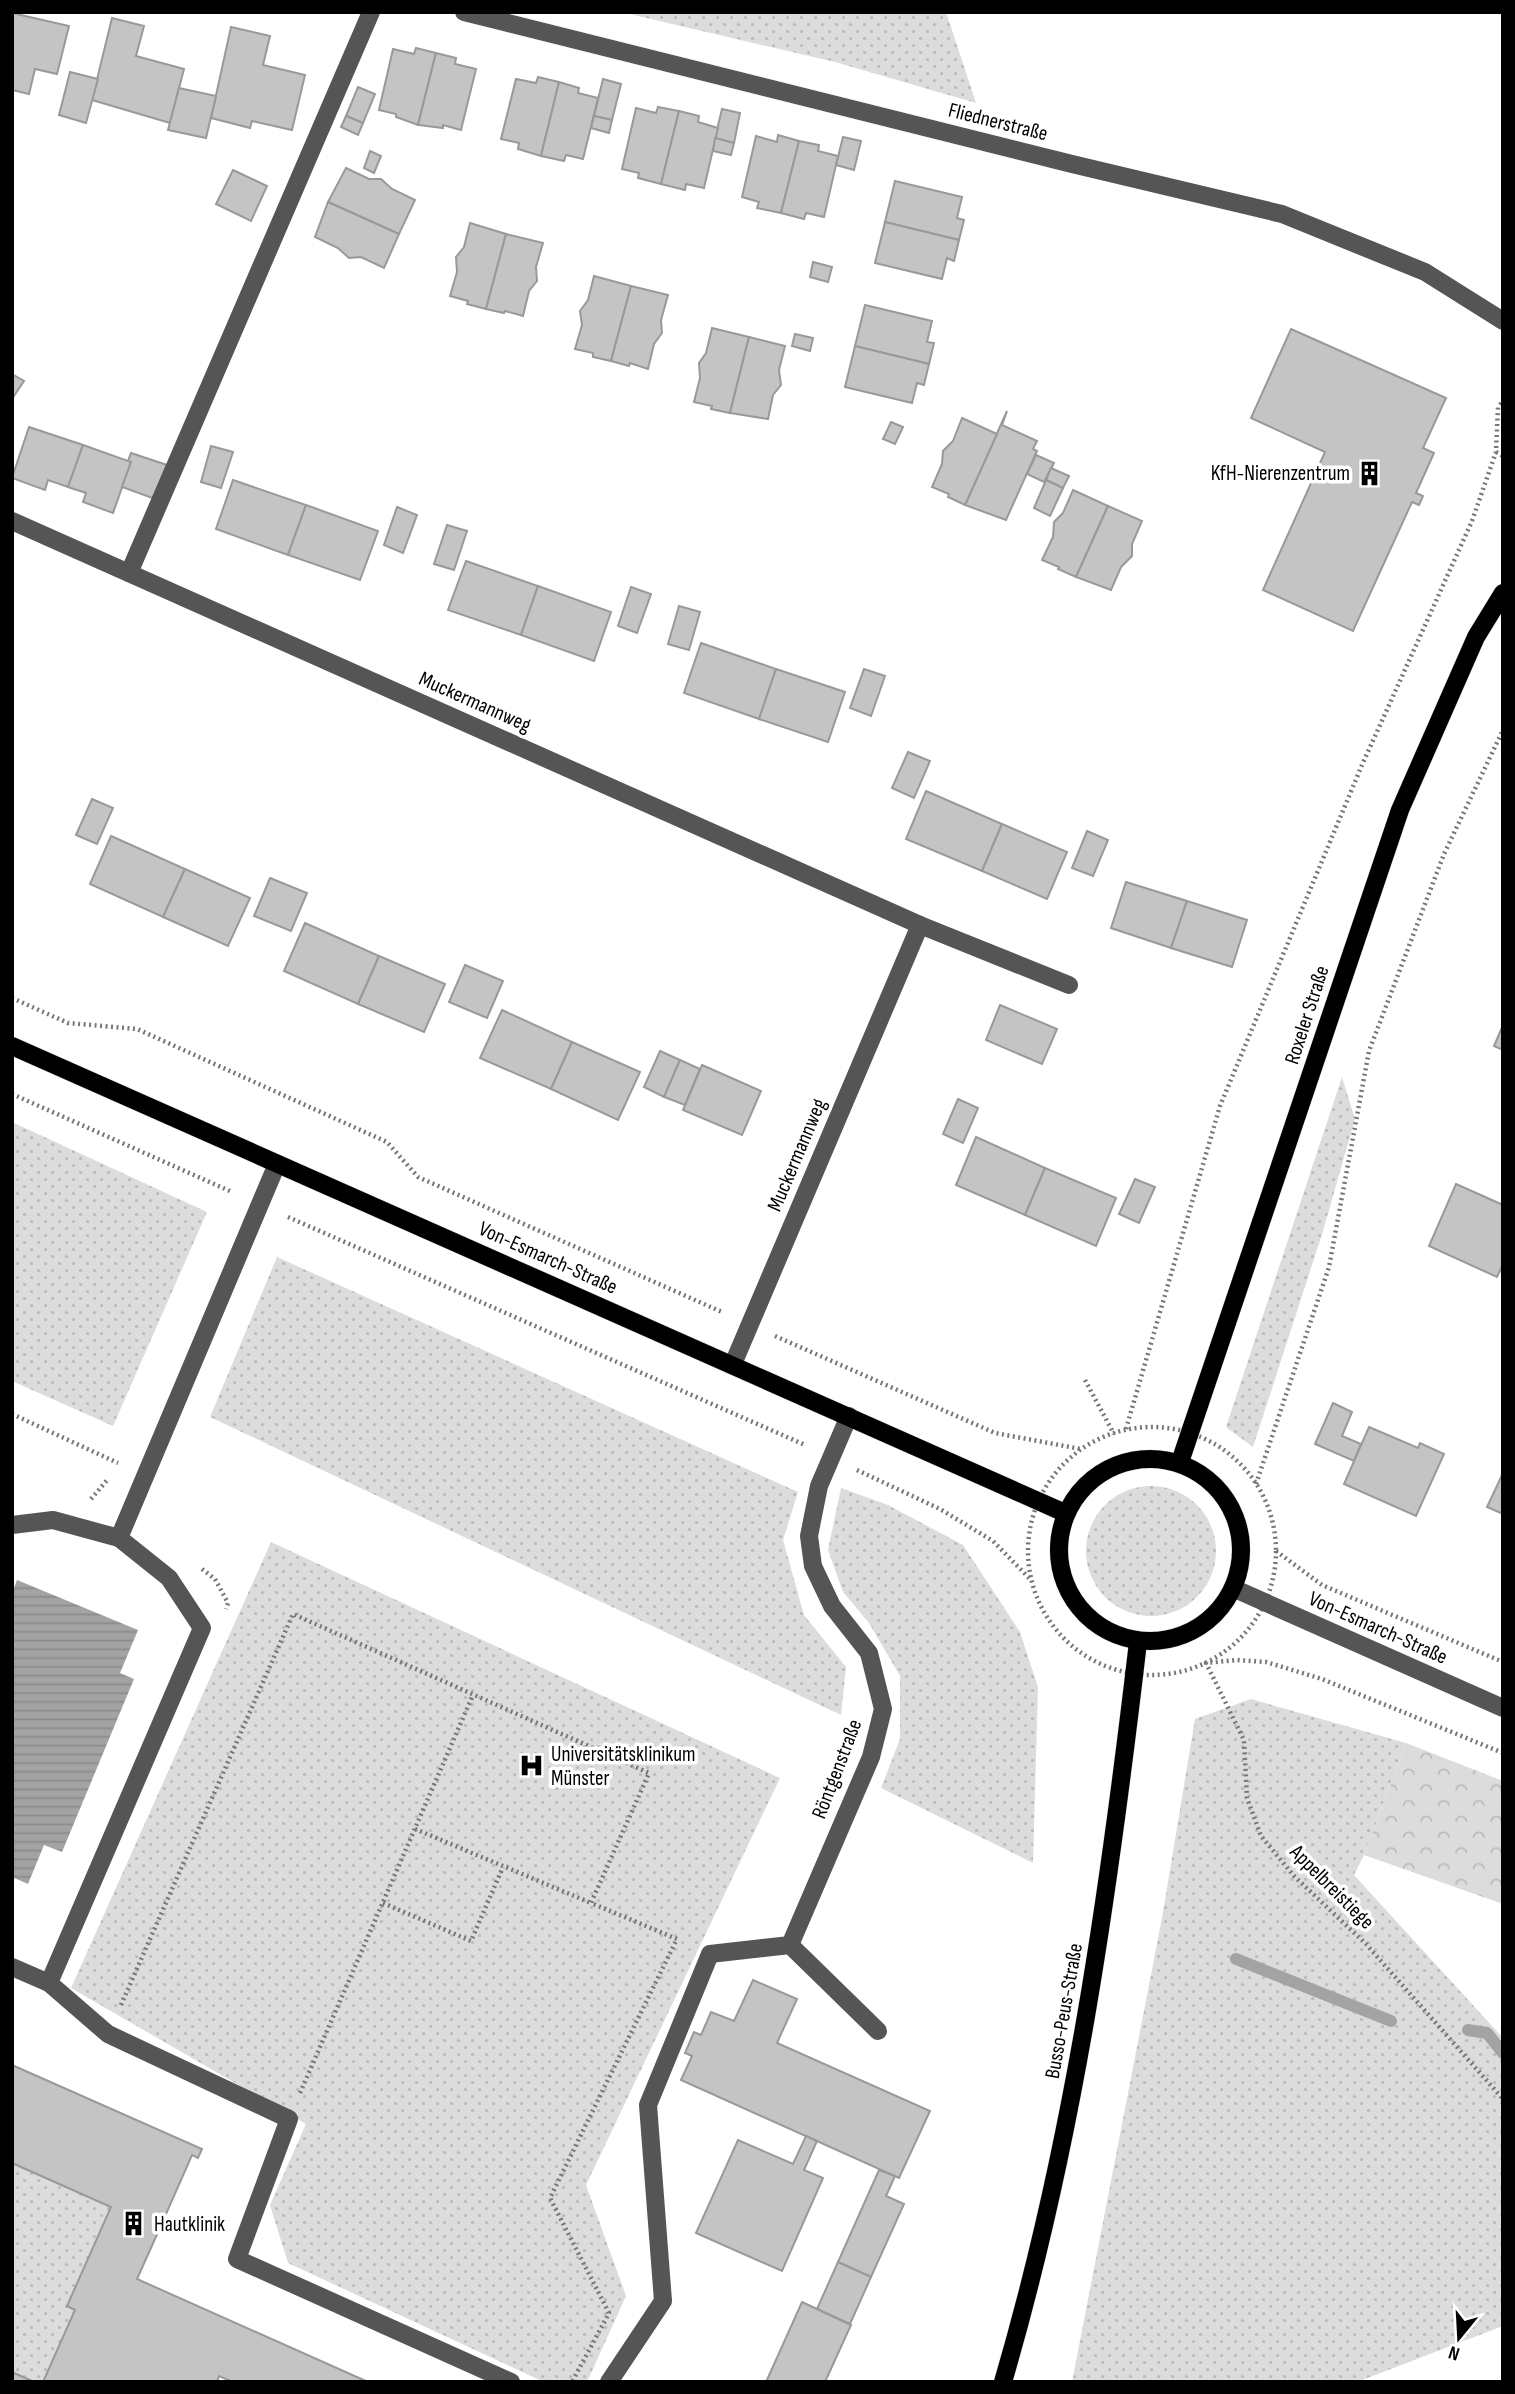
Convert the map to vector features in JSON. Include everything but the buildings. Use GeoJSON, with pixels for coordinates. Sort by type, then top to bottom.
{"type":"FeatureCollection","features":[{"type":"Feature","properties":{"kind":"main road","name":"Roxeler Straße"},"geometry":{"type":"LineString","coordinates":[[1180,1462],[1400,810],[1476,637],[1503,593]]}},
{"type":"Feature","properties":{"kind":"main road","name":"Von-Esmarch-Straße"},"geometry":{"type":"LineString","coordinates":[[12,1046],[1065,1513]]}},
{"type":"Feature","properties":{"kind":"main road"},"geometry":{"type":"LineString","coordinates":[[1149,1457],[1180,1462],[1213,1482],[1233,1508],[1243,1545],[1235,1589],[1213,1619],[1179,1639],[1138,1642],[1108,1632],[1081,1611],[1064,1585],[1058,1548],[1065,1513],[1088,1482],[1119,1463],[1149,1457]]}},
{"type":"Feature","properties":{"kind":"main road","name":"Busso-Peus-Straße"},"geometry":{"type":"LineString","coordinates":[[1003,2382],[1044,2228],[1077,2072],[1101,1934],[1138,1642]]}},
{"type":"Feature","properties":{"kind":"street"},"geometry":{"type":"LineString","coordinates":[[130,572],[372,12]]}},
{"type":"Feature","properties":{"kind":"street","name":"Fliednerstraße"},"geometry":{"type":"LineString","coordinates":[[464,12],[1282,214],[1425,272],[1503,321]]}},
{"type":"Feature","properties":{"kind":"street","name":"Muckermannweg"},"geometry":{"type":"LineString","coordinates":[[12,521],[920,925],[1069,985]]}},
{"type":"Feature","properties":{"kind":"street","name":"Muckermannweg"},"geometry":{"type":"LineString","coordinates":[[733,1364],[920,925]]}},
{"type":"Feature","properties":{"kind":"street"},"geometry":{"type":"LineString","coordinates":[[119,1538],[277,1164]]}},
{"type":"Feature","properties":{"kind":"street","name":"Röntgenstraße"},"geometry":{"type":"LineString","coordinates":[[790,1945],[871,1757],[883,1709],[869,1653],[832,1606],[813,1566],[809,1536],[820,1486],[849,1416]]}},
{"type":"Feature","properties":{"kind":"street"},"geometry":{"type":"LineString","coordinates":[[12,1525],[53,1520],[119,1538],[169,1578],[202,1629],[49,1983]]}},
{"type":"Feature","properties":{"kind":"street","name":"Von-Esmarch-Straße"},"geometry":{"type":"LineString","coordinates":[[1235,1589],[1503,1708]]}},
{"type":"Feature","properties":{"kind":"street"},"geometry":{"type":"LineString","coordinates":[[608,2382],[663,2301],[648,2105],[710,1954],[790,1945],[878,2031]]}},
{"type":"Feature","properties":{"kind":"street"},"geometry":{"type":"LineString","coordinates":[[12,1967],[49,1983],[108,2034],[289,2119],[237,2259],[511,2382]]}},
{"type":"Feature","properties":{"kind":"path"},"geometry":{"type":"LineString","coordinates":[[1126,1430],[1220,1106],[1362,765],[1472,521],[1496,452],[1498,407],[1503,401]]}},
{"type":"Feature","properties":{"kind":"path"},"geometry":{"type":"LineString","coordinates":[[1496,452],[1503,456]]}},
{"type":"Feature","properties":{"kind":"path"},"geometry":{"type":"LineString","coordinates":[[1256,1484],[1329,1267],[1369,1051],[1444,854],[1503,730]]}},
{"type":"Feature","properties":{"kind":"path"},"geometry":{"type":"LineString","coordinates":[[12,998],[68,1023],[137,1029],[387,1142],[418,1177],[750,1325],[995,1433],[1081,1449]]}},
{"type":"Feature","properties":{"kind":"path"},"geometry":{"type":"LineString","coordinates":[[12,1094],[236,1194],[253,1153]]}},
{"type":"Feature","properties":{"kind":"path"},"geometry":{"type":"LineString","coordinates":[[260,1204],[832,1457],[940,1508],[993,1541],[1031,1580]]}},
{"type":"Feature","properties":{"kind":"path"},"geometry":{"type":"LineString","coordinates":[[1085,1380],[1114,1434]]}},
{"type":"Feature","properties":{"kind":"path"},"geometry":{"type":"LineString","coordinates":[[12,1414],[119,1463]]}},
{"type":"Feature","properties":{"kind":"path"},"geometry":{"type":"LineString","coordinates":[[1206,1663],[1242,1637],[1266,1602],[1273,1577],[1276,1551],[1274,1529],[1256,1484],[1233,1457],[1190,1433],[1151,1427],[1126,1430],[1081,1449],[1054,1475],[1038,1500],[1028,1541],[1031,1580],[1040,1606],[1065,1640],[1087,1657],[1110,1668],[1135,1674],[1157,1675],[1206,1663],[1237,1660],[1266,1662],[1321,1679],[1503,1753]]}},
{"type":"Feature","properties":{"kind":"path"},"geometry":{"type":"LineString","coordinates":[[87,1503],[105,1484],[124,1451]]}},
{"type":"Feature","properties":{"kind":"path"},"geometry":{"type":"LineString","coordinates":[[1276,1551],[1322,1585],[1503,1662]]}},
{"type":"Feature","properties":{"kind":"path"},"geometry":{"type":"LineString","coordinates":[[108,2034],[293,1614],[649,1773],[591,1903]]}},
{"type":"Feature","properties":{"kind":"path","name":"Appelbreistiege"},"geometry":{"type":"LineString","coordinates":[[1206,1663],[1244,1740],[1247,1798],[1261,1836],[1294,1876],[1366,1944],[1503,2099]]}},
{"type":"Feature","properties":{"kind":"path"},"geometry":{"type":"LineString","coordinates":[[289,2119],[473,1695]]}},
{"type":"Feature","properties":{"kind":"path"},"geometry":{"type":"LineString","coordinates":[[415,1829],[677,1939],[550,2198],[609,2313],[572,2382]]}},
{"type":"Feature","properties":{"kind":"path"},"geometry":{"type":"LineString","coordinates":[[383,1903],[471,1941],[503,1867]]}},
{"type":"Feature","properties":{"kind":"green space"},"geometry":{"type":"Polygon","coordinates":[[[621,12],[946,12],[976,103],[835,62],[621,12]]]}},
{"type":"Feature","properties":{"kind":"green space"},"geometry":{"type":"Polygon","coordinates":[[[1342,1077],[1355,1119],[1323,1231],[1253,1447],[1226,1427],[1342,1077]]]}},
{"type":"Feature","properties":{"kind":"green space"},"geometry":{"type":"Polygon","coordinates":[[[12,1122],[207,1212],[113,1426],[12,1381],[12,1122]]]}},
{"type":"Feature","properties":{"kind":"green space"},"geometry":{"type":"Polygon","coordinates":[[[277,1257],[798,1492],[783,1540],[804,1615],[846,1667],[841,1715],[210,1417],[277,1257]]]}},
{"type":"Feature","properties":{"kind":"green space"},"geometry":{"type":"Polygon","coordinates":[[[1151,1486],[1176,1491],[1197,1505],[1211,1526],[1216,1551],[1211,1576],[1197,1597],[1176,1611],[1151,1616],[1126,1611],[1105,1597],[1091,1576],[1086,1551],[1091,1526],[1105,1505],[1126,1491],[1151,1486]]]}},
{"type":"Feature","properties":{"kind":"green space"},"geometry":{"type":"Polygon","coordinates":[[[841,1488],[888,1505],[963,1545],[1020,1632],[1038,1687],[1033,1863],[881,1788],[900,1739],[900,1676],[869,1623],[843,1592],[828,1550],[841,1488]]]}},
{"type":"Feature","properties":{"kind":"green space"},"geometry":{"type":"Polygon","coordinates":[[[271,1542],[780,1778],[586,2185],[626,2296],[587,2382],[544,2382],[288,2263],[270,2205],[306,2124],[71,1988],[271,1542]]]}},
{"type":"Feature","properties":{"kind":"green space"},"geometry":{"type":"Polygon","coordinates":[[[1251,1699],[1406,1743],[1354,1875],[1503,2038],[1503,2326],[1357,2382],[1072,2382],[1162,1918],[1195,1719],[1251,1699]]]}},
{"type":"Feature","properties":{"kind":"green space"},"geometry":{"type":"Polygon","coordinates":[[[1406,1743],[1503,1781],[1503,1904],[1364,1855],[1406,1743]]]}},
{"type":"Feature","properties":{"kind":"green space"},"geometry":{"type":"Polygon","coordinates":[[[12,2163],[111,2207],[67,2306],[75,2310],[43,2382],[34,2382],[12,2372],[12,2163]]]}},
{"type":"Feature","properties":{"kind":"shaded area"},"geometry":{"type":"Polygon","coordinates":[[[17,1580],[138,1630],[120,1673],[134,1679],[62,1852],[44,1845],[28,1884],[12,1877],[12,1593],[17,1580]]]}},
{"type":"Feature","properties":{"kind":"waterway"},"geometry":{"type":"LineString","coordinates":[[1236,1959],[1391,2021]]}},
{"type":"Feature","properties":{"kind":"waterway"},"geometry":{"type":"LineString","coordinates":[[1468,2030],[1487,2033],[1503,2053]]}},
{"type":"Feature","properties":{"kind":"place","name":"KfH-Nierenzentrum"},"geometry":{"type":"Point","coordinates":[1370,473]}},
{"type":"Feature","properties":{"kind":"place","name":"Universitätsklinikum Münster"},"geometry":{"type":"Point","coordinates":[531,1766]}},
{"type":"Feature","properties":{"kind":"place","name":"Hautklinik"},"geometry":{"type":"Point","coordinates":[134,2224]}}]}
